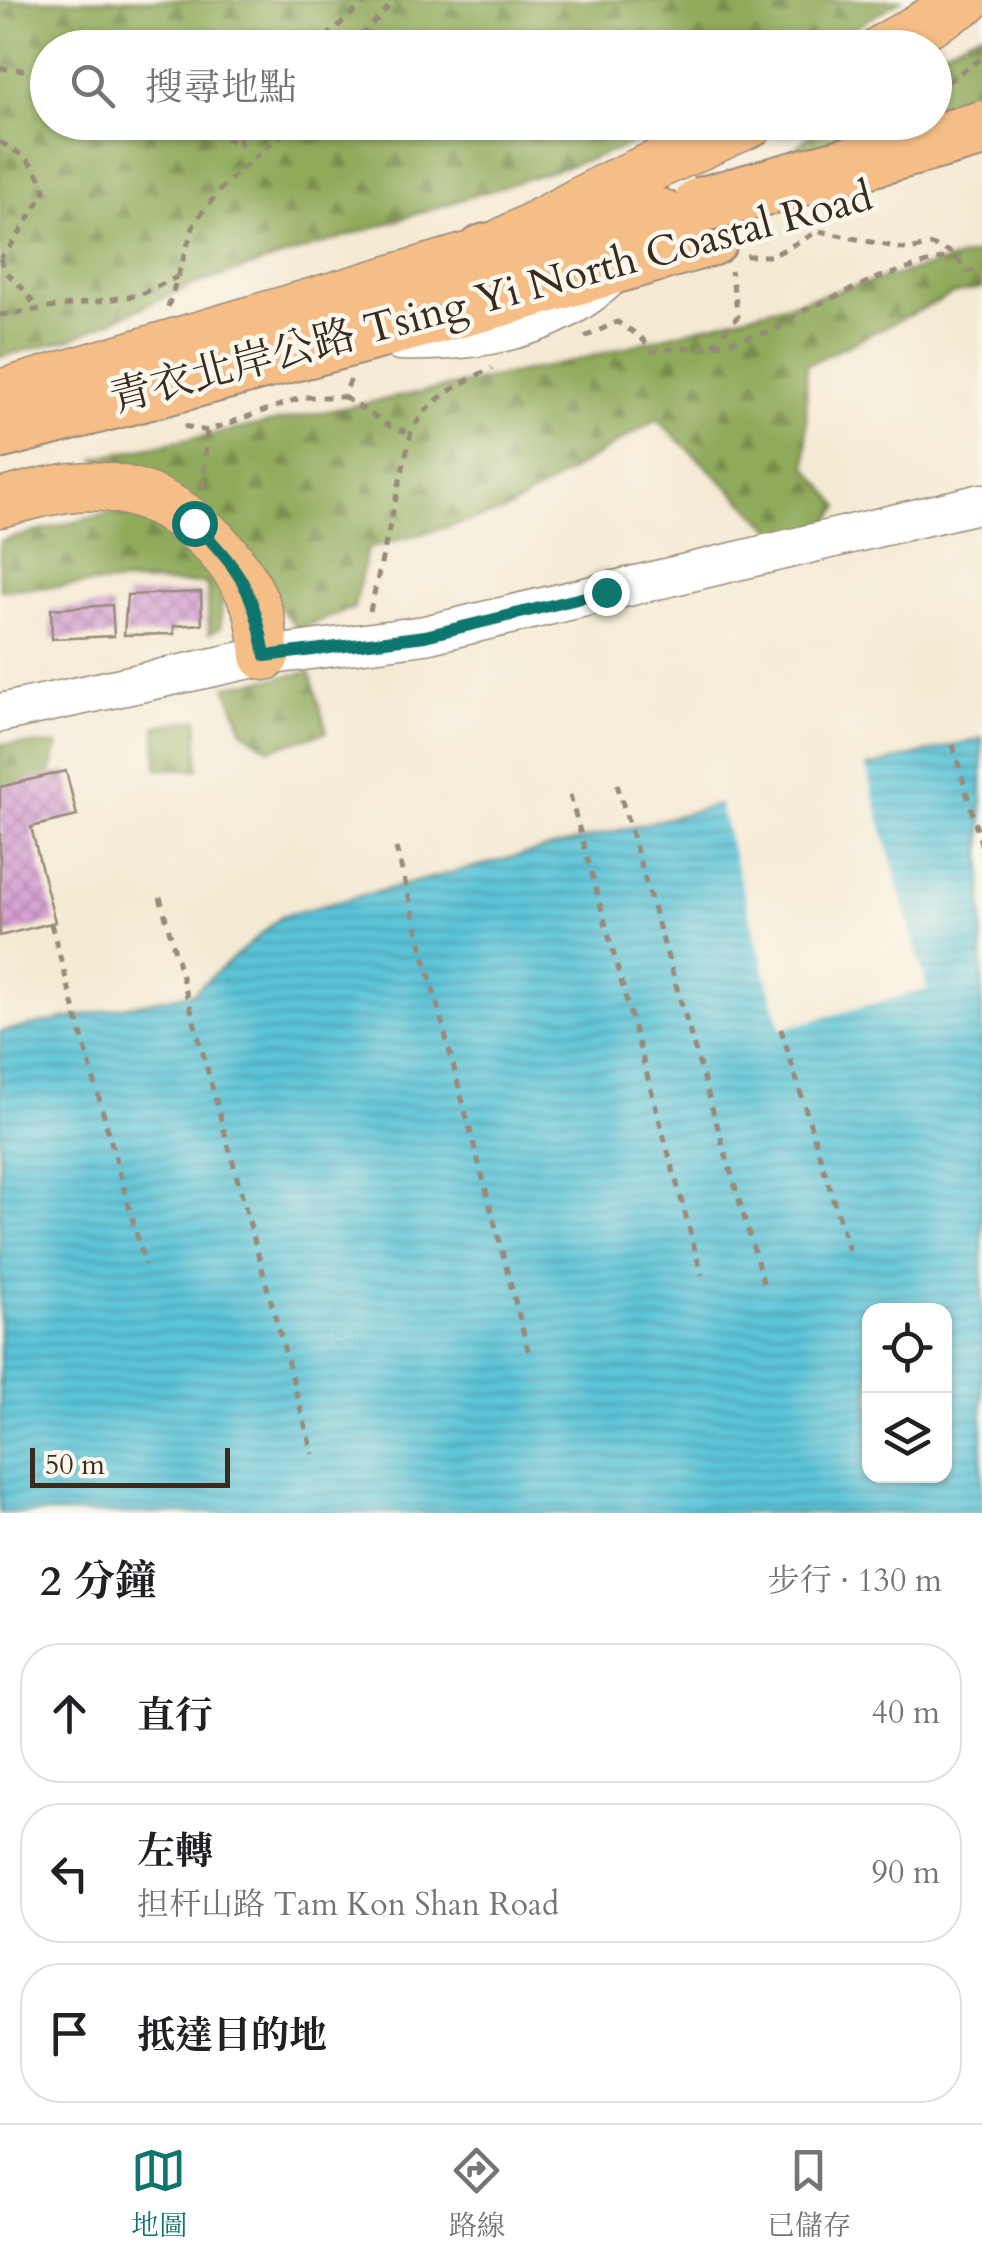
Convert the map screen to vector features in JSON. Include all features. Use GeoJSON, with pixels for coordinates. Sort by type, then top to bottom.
{"type":"FeatureCollection","features":[{"type":"Feature","properties":{"kind":"highway","name":"青衣北岸公路 Tsing Yi North Coastal Road"},"geometry":{"type":"LineString","coordinates":[[485,252],[619,228],[720,239],[982,129]]}},
{"type":"Feature","properties":{"kind":"highway","name":"青衣北岸公路 Tsing Yi North Coastal Road"},"geometry":{"type":"LineString","coordinates":[[0,430],[140,374],[345,339],[982,164]]}},
{"type":"Feature","properties":{"kind":"main road"},"geometry":{"type":"LineString","coordinates":[[916,30],[968,0]]}},
{"type":"Feature","properties":{"kind":"main road"},"geometry":{"type":"LineString","coordinates":[[485,252],[610,186],[712,140]]}},
{"type":"Feature","properties":{"kind":"main road","name":"青衣北岸公路 Tsing Yi North Coastal Road"},"geometry":{"type":"LineString","coordinates":[[0,394],[140,374],[485,252]]}},
{"type":"Feature","properties":{"kind":"main road"},"geometry":{"type":"LineString","coordinates":[[0,503],[76,486],[138,491],[194,523],[236,566],[258,608],[265,656]]}},
{"type":"Feature","properties":{"kind":"street"},"geometry":{"type":"LineString","coordinates":[[0,713],[265,656],[425,636],[982,503]]}},
{"type":"Feature","properties":{"kind":"path"},"geometry":{"type":"LineString","coordinates":[[334,30],[366,0]]}},
{"type":"Feature","properties":{"kind":"path"},"geometry":{"type":"LineString","coordinates":[[367,30],[396,0]]}},
{"type":"Feature","properties":{"kind":"path"},"geometry":{"type":"LineString","coordinates":[[952,79],[982,58]]}},
{"type":"Feature","properties":{"kind":"path"},"geometry":{"type":"LineString","coordinates":[[0,68],[30,70]]}},
{"type":"Feature","properties":{"kind":"path"},"geometry":{"type":"LineString","coordinates":[[167,313],[195,222],[226,183],[275,140]]}},
{"type":"Feature","properties":{"kind":"path"},"geometry":{"type":"LineString","coordinates":[[0,142],[24,154],[40,176],[45,191],[14,234],[12,248],[0,258],[6,276],[31,294],[36,310]]}},
{"type":"Feature","properties":{"kind":"path"},"geometry":{"type":"LineString","coordinates":[[720,239],[772,256],[819,230],[909,250],[932,244],[954,255],[967,272],[982,268]]}},
{"type":"Feature","properties":{"kind":"path"},"geometry":{"type":"LineString","coordinates":[[712,346],[738,316],[720,239]]}},
{"type":"Feature","properties":{"kind":"path"},"geometry":{"type":"LineString","coordinates":[[575,340],[616,322],[640,336],[652,350],[712,346],[773,331],[803,311],[877,278],[954,255]]}},
{"type":"Feature","properties":{"kind":"path"},"geometry":{"type":"LineString","coordinates":[[0,316],[140,295],[176,277]]}},
{"type":"Feature","properties":{"kind":"path"},"geometry":{"type":"LineString","coordinates":[[368,619],[411,433],[420,414],[466,381]]}},
{"type":"Feature","properties":{"kind":"path"},"geometry":{"type":"LineString","coordinates":[[343,396],[390,427],[411,433]]}},
{"type":"Feature","properties":{"kind":"path"},"geometry":{"type":"LineString","coordinates":[[203,492],[207,431]]}},
{"type":"Feature","properties":{"kind":"path"},"geometry":{"type":"LineString","coordinates":[[953,745],[982,847]]}},
{"type":"Feature","properties":{"kind":"path"},"geometry":{"type":"LineString","coordinates":[[617,784],[764,1285]]}},
{"type":"Feature","properties":{"kind":"path"},"geometry":{"type":"LineString","coordinates":[[570,795],[702,1275]]}},
{"type":"Feature","properties":{"kind":"path"},"geometry":{"type":"LineString","coordinates":[[396,848],[529,1354]]}},
{"type":"Feature","properties":{"kind":"path"},"geometry":{"type":"LineString","coordinates":[[160,897],[313,1454]]}},
{"type":"Feature","properties":{"kind":"path"},"geometry":{"type":"LineString","coordinates":[[51,924],[145,1265]]}},
{"type":"Feature","properties":{"kind":"path"},"geometry":{"type":"LineString","coordinates":[[782,1029],[848,1251]]}},
{"type":"Feature","properties":{"kind":"green space"},"geometry":{"type":"Polygon","coordinates":[[[0,0],[901,0],[851,30],[30,30],[30,140],[639,140],[190,286],[71,339],[0,357],[0,0]]]}},
{"type":"Feature","properties":{"kind":"green space"},"geometry":{"type":"Polygon","coordinates":[[[982,32],[982,111],[952,119],[952,46],[982,32]]]}},
{"type":"Feature","properties":{"kind":"green space"},"geometry":{"type":"Polygon","coordinates":[[[804,140],[869,140],[779,163],[804,140]]]}},
{"type":"Feature","properties":{"kind":"green space"},"geometry":{"type":"Polygon","coordinates":[[[982,252],[982,288],[953,294],[806,365],[807,467],[840,507],[800,556],[657,419],[505,511],[367,549],[354,608],[298,629],[219,536],[95,458],[570,362],[982,252]]]}},
{"type":"Feature","properties":{"kind":"green space"},"geometry":{"type":"Polygon","coordinates":[[[141,505],[224,583],[220,628],[209,633],[207,584],[130,582],[0,590],[0,541],[141,505]]]}},
{"type":"Feature","properties":{"kind":"green space"},"geometry":{"type":"Polygon","coordinates":[[[310,672],[327,732],[270,749],[243,731],[226,686],[310,672]]]}},
{"type":"Feature","properties":{"kind":"green space"},"geometry":{"type":"Polygon","coordinates":[[[198,719],[198,769],[157,769],[156,726],[198,719]]]}},
{"type":"Feature","properties":{"kind":"green space"},"geometry":{"type":"Polygon","coordinates":[[[0,744],[58,745],[48,785],[0,797],[0,744]]]}},
{"type":"Feature","properties":{"kind":"water"},"geometry":{"type":"Polygon","coordinates":[[[982,738],[982,1513],[0,1513],[0,1032],[193,993],[282,916],[982,738]]]}},
{"type":"Feature","properties":{"kind":"pier"},"geometry":{"type":"Polygon","coordinates":[[[864,762],[927,989],[781,1029],[718,798],[864,762]]]}},
{"type":"Feature","properties":{"kind":"building"},"geometry":{"type":"Polygon","coordinates":[[[201,592],[202,624],[174,626],[174,634],[124,635],[127,595],[201,592]]]}},
{"type":"Feature","properties":{"kind":"building"},"geometry":{"type":"Polygon","coordinates":[[[112,605],[114,636],[52,639],[51,609],[112,605]]]}},
{"type":"Feature","properties":{"kind":"building"},"geometry":{"type":"Polygon","coordinates":[[[66,771],[77,816],[31,827],[55,922],[0,936],[0,787],[66,771]]]}},
{"type":"Feature","properties":{"kind":"route"},"geometry":{"type":"LineString","coordinates":[[194,523],[236,566],[258,608],[265,656],[425,636],[606,592]]}}]}
